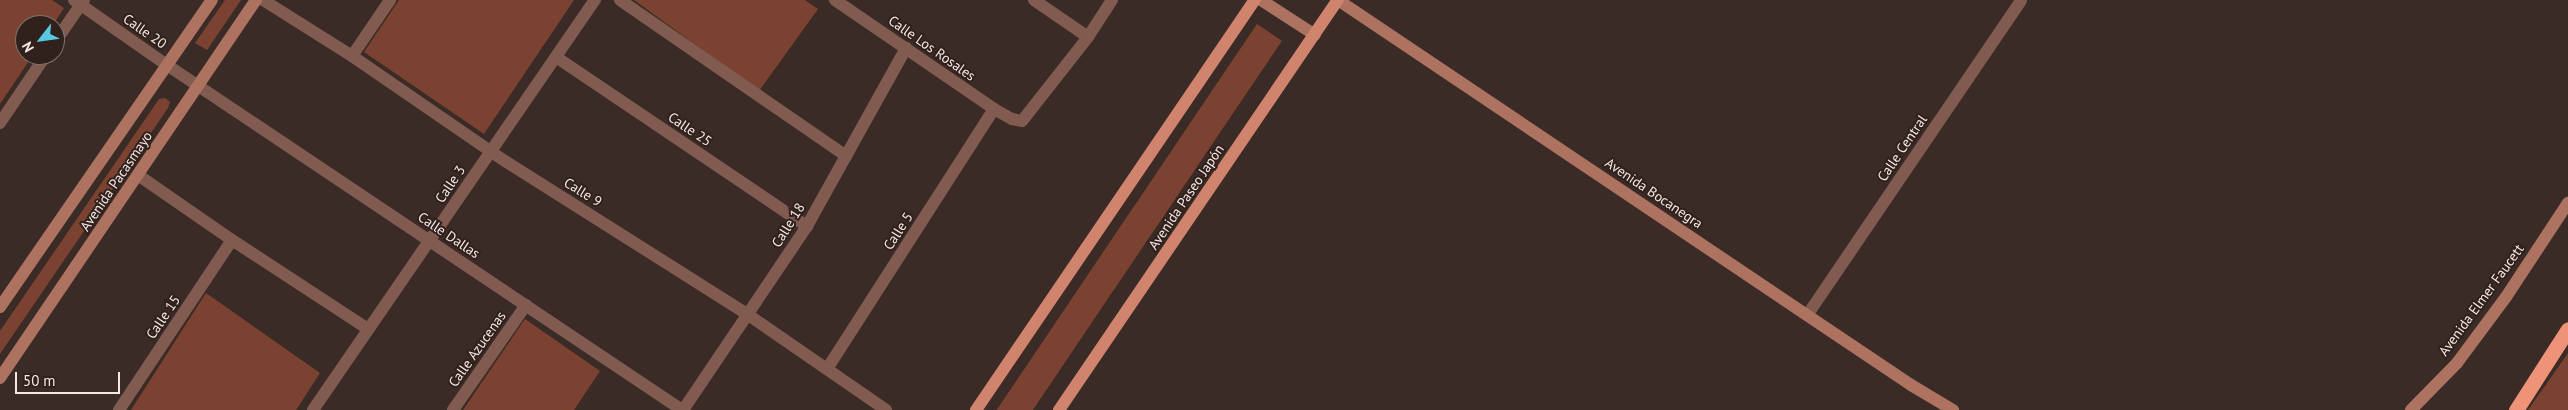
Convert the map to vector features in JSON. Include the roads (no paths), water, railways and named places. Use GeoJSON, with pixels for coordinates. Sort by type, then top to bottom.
{"type":"FeatureCollection","features":[{"type":"Feature","properties":{"kind":"highway"},"geometry":{"type":"LineString","coordinates":[[2516,410],[2568,329]]}},
{"type":"Feature","properties":{"kind":"main road"},"geometry":{"type":"LineString","coordinates":[[976,410],[1254,0]]}},
{"type":"Feature","properties":{"kind":"main road","name":"Avenida Paseo Japón"},"geometry":{"type":"LineString","coordinates":[[1059,410],[1338,0]]}},
{"type":"Feature","properties":{"kind":"street","name":"Avenida Pacasmayo"},"geometry":{"type":"LineString","coordinates":[[1,302],[212,0]]}},
{"type":"Feature","properties":{"kind":"street","name":"Avenida Pacasmayo"},"geometry":{"type":"LineString","coordinates":[[0,378],[256,0]]}},
{"type":"Feature","properties":{"kind":"street","name":"Calle 9"},"geometry":{"type":"LineString","coordinates":[[264,0],[352,56],[490,150],[747,314],[886,410]]}},
{"type":"Feature","properties":{"kind":"street"},"geometry":{"type":"LineString","coordinates":[[352,56],[390,0]]}},
{"type":"Feature","properties":{"kind":"street","name":"Calle 3"},"geometry":{"type":"LineString","coordinates":[[313,410],[490,150],[595,0]]}},
{"type":"Feature","properties":{"kind":"street"},"geometry":{"type":"LineString","coordinates":[[620,0],[846,156]]}},
{"type":"Feature","properties":{"kind":"street","name":"Calle Los Rosales"},"geometry":{"type":"LineString","coordinates":[[835,0],[994,110],[1012,119],[1022,121],[1030,114],[1088,36]]}},
{"type":"Feature","properties":{"kind":"street"},"geometry":{"type":"LineString","coordinates":[[1034,0],[1088,36],[1112,0]]}},
{"type":"Feature","properties":{"kind":"street"},"geometry":{"type":"LineString","coordinates":[[1261,0],[1315,35]]}},
{"type":"Feature","properties":{"kind":"street","name":"Avenida Bocanegra"},"geometry":{"type":"LineString","coordinates":[[1338,0],[1911,384],[1953,410]]}},
{"type":"Feature","properties":{"kind":"street","name":"Calle Central"},"geometry":{"type":"LineString","coordinates":[[1808,314],[2021,0]]}},
{"type":"Feature","properties":{"kind":"street","name":"Calle 20"},"geometry":{"type":"LineString","coordinates":[[80,1],[198,86]]}},
{"type":"Feature","properties":{"kind":"street"},"geometry":{"type":"LineString","coordinates":[[65,26],[80,1]]}},
{"type":"Feature","properties":{"kind":"street","name":"Calle 18"},"geometry":{"type":"LineString","coordinates":[[683,410],[807,226],[906,48]]}},
{"type":"Feature","properties":{"kind":"street","name":"Calle 25"},"geometry":{"type":"LineString","coordinates":[[556,57],[807,226]]}},
{"type":"Feature","properties":{"kind":"street"},"geometry":{"type":"LineString","coordinates":[[0,123],[39,65]]}},
{"type":"Feature","properties":{"kind":"street","name":"Calle Dallas"},"geometry":{"type":"LineString","coordinates":[[198,86],[683,410]]}},
{"type":"Feature","properties":{"kind":"street","name":"Calle 5"},"geometry":{"type":"LineString","coordinates":[[826,369],[994,110]]}},
{"type":"Feature","properties":{"kind":"street"},"geometry":{"type":"LineString","coordinates":[[138,175],[232,240],[368,329]]}},
{"type":"Feature","properties":{"kind":"street","name":"Avenida Elmer Faucett"},"geometry":{"type":"LineString","coordinates":[[2411,410],[2457,363],[2506,297],[2568,203]]}},
{"type":"Feature","properties":{"kind":"street","name":"Calle 15"},"geometry":{"type":"LineString","coordinates":[[118,410],[232,240]]}},
{"type":"Feature","properties":{"kind":"street","name":"Calle Azucenas"},"geometry":{"type":"LineString","coordinates":[[453,410],[526,305]]}}]}
